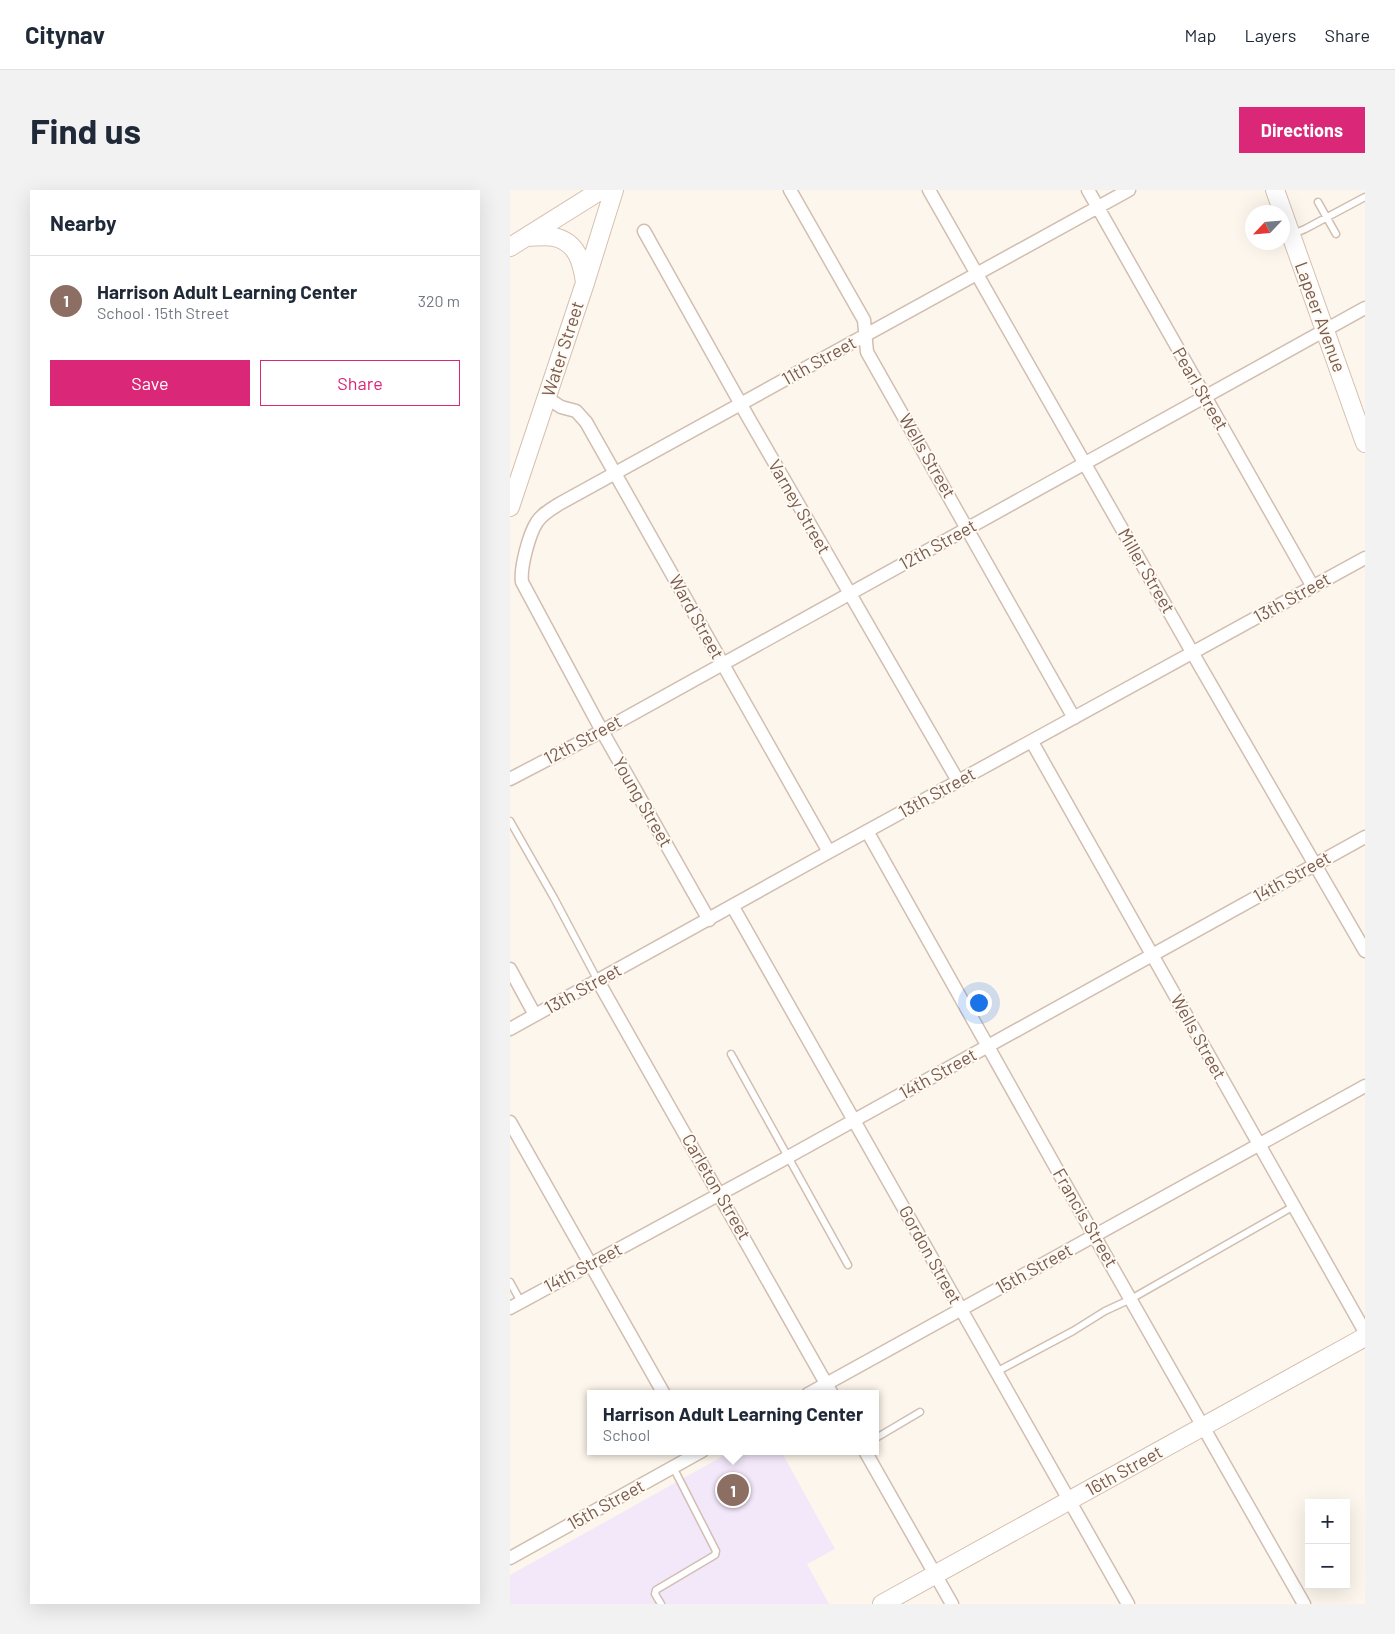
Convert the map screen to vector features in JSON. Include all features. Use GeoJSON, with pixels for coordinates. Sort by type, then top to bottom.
{"type":"FeatureCollection","features":[{"type":"Feature","properties":{"kind":"street"},"geometry":{"type":"LineString","coordinates":[[510,247],[601,190]]}},
{"type":"Feature","properties":{"kind":"street","name":"Water Street"},"geometry":{"type":"LineString","coordinates":[[510,507],[614,190]]}},
{"type":"Feature","properties":{"kind":"street","name":"Wells Street"},"geometry":{"type":"LineString","coordinates":[[790,190],[864,320],[868,352],[1074,718]]}},
{"type":"Feature","properties":{"kind":"street","name":"Miller Street"},"geometry":{"type":"LineString","coordinates":[[929,190],[1365,951]]}},
{"type":"Feature","properties":{"kind":"street","name":"Pearl Street"},"geometry":{"type":"LineString","coordinates":[[1088,190],[1313,587]]}},
{"type":"Feature","properties":{"kind":"street","name":"11th Street"},"geometry":{"type":"LineString","coordinates":[[527,548],[537,522],[545,513],[559,504],[1129,190]]}},
{"type":"Feature","properties":{"kind":"street","name":"Lapeer Avenue"},"geometry":{"type":"LineString","coordinates":[[1275,190],[1365,443]]}},
{"type":"Feature","properties":{"kind":"street","name":"Varney Street"},"geometry":{"type":"LineString","coordinates":[[644,231],[849,594],[958,781]]}},
{"type":"Feature","properties":{"kind":"street"},"geometry":{"type":"LineString","coordinates":[[526,237],[554,236],[575,249],[582,261],[585,283]]}},
{"type":"Feature","properties":{"kind":"street","name":"12th Street"},"geometry":{"type":"LineString","coordinates":[[510,779],[722,664],[1365,308]]}},
{"type":"Feature","properties":{"kind":"street","name":"Ward Street"},"geometry":{"type":"LineString","coordinates":[[547,398],[561,407],[576,411],[586,422],[829,852]]}},
{"type":"Feature","properties":{"kind":"street","name":"Young Street"},"geometry":{"type":"LineString","coordinates":[[527,548],[520,574],[522,582],[602,730],[709,920]]}},
{"type":"Feature","properties":{"kind":"street","name":"13th Street"},"geometry":{"type":"LineString","coordinates":[[510,1029],[1365,558]]}},
{"type":"Feature","properties":{"kind":"street","name":"Wells Street"},"geometry":{"type":"LineString","coordinates":[[1032,742],[1365,1332]]}},
{"type":"Feature","properties":{"kind":"street","name":"Francis Street"},"geometry":{"type":"LineString","coordinates":[[867,831],[987,1047],[1304,1604]]}},
{"type":"Feature","properties":{"kind":"street","name":"14th Street"},"geometry":{"type":"LineString","coordinates":[[516,1305],[1365,838]]}},
{"type":"Feature","properties":{"kind":"street","name":"Gordon Street"},"geometry":{"type":"LineString","coordinates":[[733,907],[1128,1604]]}},
{"type":"Feature","properties":{"kind":"street"},"geometry":{"type":"LineString","coordinates":[[510,969],[535,1015]]}},
{"type":"Feature","properties":{"kind":"street","name":"Carleton Street"},"geometry":{"type":"LineString","coordinates":[[598,981],[829,1389]]}},
{"type":"Feature","properties":{"kind":"street","name":"15th Street"},"geometry":{"type":"LineString","coordinates":[[829,1389],[961,1310],[1365,1086]]}},
{"type":"Feature","properties":{"kind":"street"},"geometry":{"type":"LineString","coordinates":[[510,1122],[662,1390]]}},
{"type":"Feature","properties":{"kind":"street","name":"16th Street"},"geometry":{"type":"LineString","coordinates":[[882,1604],[1365,1337]]}},
{"type":"Feature","properties":{"kind":"street","name":"15th Street"},"geometry":{"type":"LineString","coordinates":[[510,1558],[694,1455]]}},
{"type":"Feature","properties":{"kind":"street"},"geometry":{"type":"LineString","coordinates":[[867,1455],[952,1604]]}},
{"type":"Feature","properties":{"kind":"lane"},"geometry":{"type":"LineString","coordinates":[[1291,234],[1305,229],[1365,197]]}},
{"type":"Feature","properties":{"kind":"lane"},"geometry":{"type":"LineString","coordinates":[[1318,202],[1336,234]]}},
{"type":"Feature","properties":{"kind":"lane"},"geometry":{"type":"LineString","coordinates":[[510,820],[598,981]]}},
{"type":"Feature","properties":{"kind":"lane"},"geometry":{"type":"LineString","coordinates":[[731,1054],[848,1265]]}},
{"type":"Feature","properties":{"kind":"lane"},"geometry":{"type":"LineString","coordinates":[[996,1372],[1073,1331],[1105,1311],[1131,1299],[1295,1206]]}},
{"type":"Feature","properties":{"kind":"lane"},"geometry":{"type":"LineString","coordinates":[[510,1282],[516,1305]]}},
{"type":"Feature","properties":{"kind":"lane"},"geometry":{"type":"LineString","coordinates":[[879,1436],[920,1412]]}},
{"type":"Feature","properties":{"kind":"lane"},"geometry":{"type":"LineString","coordinates":[[661,1604],[655,1594],[656,1590],[715,1555],[716,1551],[673,1467]]}},
{"type":"Feature","properties":{"kind":"shaded area"},"geometry":{"type":"Polygon","coordinates":[[[725,1455],[783,1455],[835,1549],[807,1564],[829,1604],[510,1604],[510,1575],[725,1455]]]}},
{"type":"Feature","properties":{"kind":"place","name":"Harrison Adult Learning Center"},"geometry":{"type":"Point","coordinates":[733,1490]}}]}
